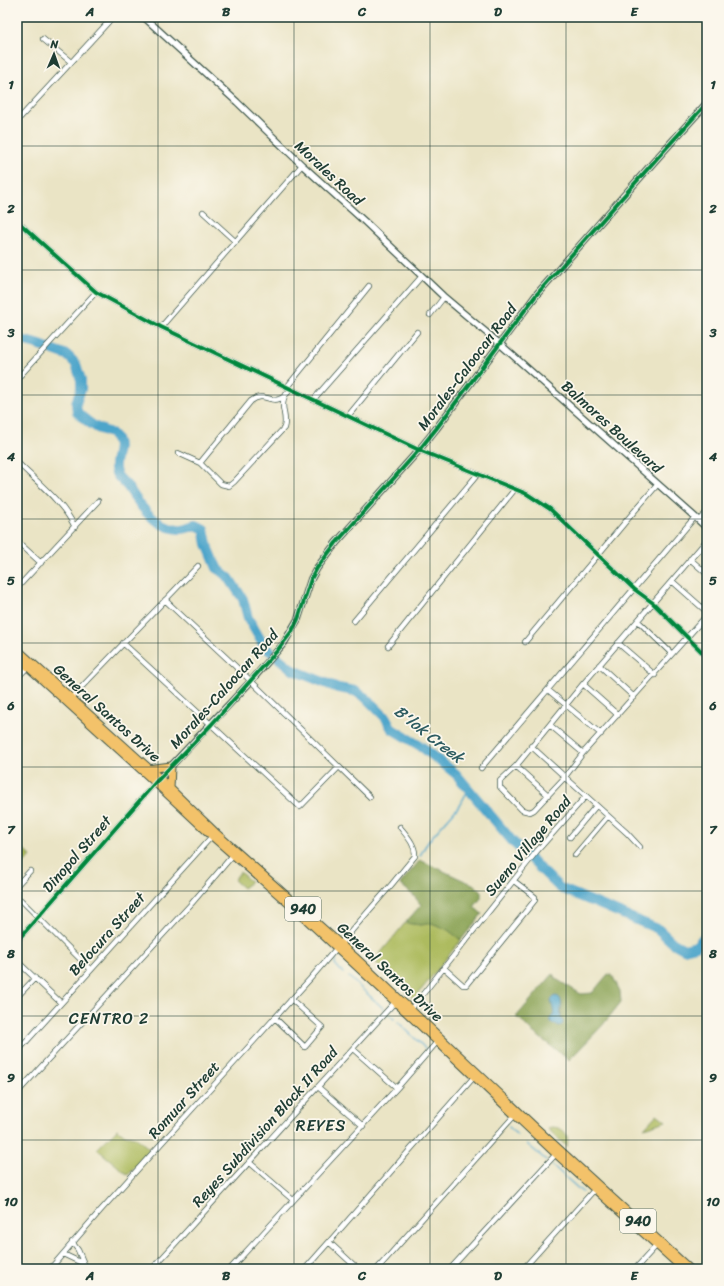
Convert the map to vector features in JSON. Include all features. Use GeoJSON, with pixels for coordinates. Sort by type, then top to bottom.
{"type":"FeatureCollection","features":[{"type":"Feature","properties":{"kind":"highway","name":"General Santos Drive"},"geometry":{"type":"LineString","coordinates":[[17,649],[69,700],[338,946],[556,1154],[690,1269]]}},
{"type":"Feature","properties":{"kind":"highway","name":"General Santos Drive"},"geometry":{"type":"LineString","coordinates":[[17,657],[148,769],[157,781],[170,789],[214,834],[233,856],[411,1009],[658,1243],[683,1269]]}},
{"type":"Feature","properties":{"kind":"highway"},"geometry":{"type":"LineString","coordinates":[[148,769],[171,766],[170,789]]}},
{"type":"Feature","properties":{"kind":"street"},"geometry":{"type":"LineString","coordinates":[[17,121],[113,17]]}},
{"type":"Feature","properties":{"kind":"street","name":"Morales Road"},"geometry":{"type":"LineString","coordinates":[[144,17],[237,102],[302,165],[444,297],[500,344]]}},
{"type":"Feature","properties":{"kind":"street"},"geometry":{"type":"LineString","coordinates":[[43,39],[71,62]]}},
{"type":"Feature","properties":{"kind":"street","name":"Morales-Caloocan Road"},"geometry":{"type":"LineString","coordinates":[[157,781],[212,724],[277,651],[292,631],[298,619],[310,579],[317,568],[336,543],[419,450],[447,415],[537,294],[707,103]]}},
{"type":"Feature","properties":{"kind":"street"},"geometry":{"type":"LineString","coordinates":[[161,327],[302,165]]}},
{"type":"Feature","properties":{"kind":"street"},"geometry":{"type":"LineString","coordinates":[[203,212],[236,242]]}},
{"type":"Feature","properties":{"kind":"street"},"geometry":{"type":"LineString","coordinates":[[17,221],[96,292],[161,327],[419,450],[527,494],[550,509],[634,589],[653,603],[707,656]]}},
{"type":"Feature","properties":{"kind":"street"},"geometry":{"type":"LineString","coordinates":[[313,400],[422,276]]}},
{"type":"Feature","properties":{"kind":"street"},"geometry":{"type":"LineString","coordinates":[[178,453],[200,462],[221,484],[229,486],[234,482],[284,428],[286,418],[282,403],[289,388],[368,286]]}},
{"type":"Feature","properties":{"kind":"street"},"geometry":{"type":"LineString","coordinates":[[17,379],[96,292]]}},
{"type":"Feature","properties":{"kind":"street"},"geometry":{"type":"LineString","coordinates":[[430,315],[444,297]]}},
{"type":"Feature","properties":{"kind":"street"},"geometry":{"type":"LineString","coordinates":[[348,416],[417,332]]}},
{"type":"Feature","properties":{"kind":"street","name":"Balmores Boulevard"},"geometry":{"type":"LineString","coordinates":[[500,344],[707,528]]}},
{"type":"Feature","properties":{"kind":"street"},"geometry":{"type":"LineString","coordinates":[[200,462],[251,401],[256,398],[268,397],[276,400],[285,396]]}},
{"type":"Feature","properties":{"kind":"street"},"geometry":{"type":"LineString","coordinates":[[17,462],[62,507],[70,517],[74,527]]}},
{"type":"Feature","properties":{"kind":"street"},"geometry":{"type":"LineString","coordinates":[[354,621],[478,474]]}},
{"type":"Feature","properties":{"kind":"street"},"geometry":{"type":"LineString","coordinates":[[525,642],[658,484]]}},
{"type":"Feature","properties":{"kind":"street"},"geometry":{"type":"LineString","coordinates":[[388,646],[514,489]]}},
{"type":"Feature","properties":{"kind":"street"},"geometry":{"type":"LineString","coordinates":[[17,588],[98,501]]}},
{"type":"Feature","properties":{"kind":"street"},"geometry":{"type":"LineString","coordinates":[[482,768],[634,589],[697,519],[707,512]]}},
{"type":"Feature","properties":{"kind":"street"},"geometry":{"type":"LineString","coordinates":[[17,540],[41,563]]}},
{"type":"Feature","properties":{"kind":"street"},"geometry":{"type":"LineString","coordinates":[[531,746],[564,778],[534,810],[530,812],[522,810],[500,787],[500,781],[516,766],[531,746],[550,725],[582,684],[707,540]]}},
{"type":"Feature","properties":{"kind":"street"},"geometry":{"type":"LineString","coordinates":[[690,559],[707,574]]}},
{"type":"Feature","properties":{"kind":"street"},"geometry":{"type":"LineString","coordinates":[[69,700],[198,566]]}},
{"type":"Feature","properties":{"kind":"street"},"geometry":{"type":"LineString","coordinates":[[672,581],[707,614]]}},
{"type":"Feature","properties":{"kind":"street"},"geometry":{"type":"LineString","coordinates":[[165,600],[370,797]]}},
{"type":"Feature","properties":{"kind":"street","name":"Sueno Village Road"},"geometry":{"type":"LineString","coordinates":[[411,1009],[538,851],[586,796],[564,778],[583,753],[688,638],[707,614]]}},
{"type":"Feature","properties":{"kind":"street"},"geometry":{"type":"LineString","coordinates":[[638,621],[672,654]]}},
{"type":"Feature","properties":{"kind":"street"},"geometry":{"type":"LineString","coordinates":[[123,643],[300,807],[339,767]]}},
{"type":"Feature","properties":{"kind":"street"},"geometry":{"type":"LineString","coordinates":[[618,643],[655,674]]}},
{"type":"Feature","properties":{"kind":"street"},"geometry":{"type":"LineString","coordinates":[[599,665],[634,697]]}},
{"type":"Feature","properties":{"kind":"street"},"geometry":{"type":"LineString","coordinates":[[17,678],[28,667]]}},
{"type":"Feature","properties":{"kind":"street"},"geometry":{"type":"LineString","coordinates":[[582,684],[618,715]]}},
{"type":"Feature","properties":{"kind":"street"},"geometry":{"type":"LineString","coordinates":[[548,690],[601,734]]}},
{"type":"Feature","properties":{"kind":"street"},"geometry":{"type":"LineString","coordinates":[[550,725],[583,753]]}},
{"type":"Feature","properties":{"kind":"street"},"geometry":{"type":"LineString","coordinates":[[516,766],[548,795]]}},
{"type":"Feature","properties":{"kind":"street","name":"Dinopol Street"},"geometry":{"type":"LineString","coordinates":[[17,941],[157,781]]}},
{"type":"Feature","properties":{"kind":"street"},"geometry":{"type":"LineString","coordinates":[[586,796],[627,833],[640,847]]}},
{"type":"Feature","properties":{"kind":"street"},"geometry":{"type":"LineString","coordinates":[[570,837],[596,806]]}},
{"type":"Feature","properties":{"kind":"street"},"geometry":{"type":"LineString","coordinates":[[575,855],[608,816]]}},
{"type":"Feature","properties":{"kind":"street","name":"Romuar Street"},"geometry":{"type":"LineString","coordinates":[[50,1269],[72,1242],[291,999],[392,884],[414,856],[414,847],[400,827]]}},
{"type":"Feature","properties":{"kind":"street","name":"Belocura Street"},"geometry":{"type":"LineString","coordinates":[[17,1052],[214,834]]}},
{"type":"Feature","properties":{"kind":"street"},"geometry":{"type":"LineString","coordinates":[[17,1093],[192,903],[233,856]]}},
{"type":"Feature","properties":{"kind":"street"},"geometry":{"type":"LineString","coordinates":[[17,885],[30,871]]}},
{"type":"Feature","properties":{"kind":"street"},"geometry":{"type":"LineString","coordinates":[[444,968],[463,985],[469,983],[535,900],[535,897],[514,881]]}},
{"type":"Feature","properties":{"kind":"street"},"geometry":{"type":"LineString","coordinates":[[21,900],[91,970]]}},
{"type":"Feature","properties":{"kind":"street"},"geometry":{"type":"LineString","coordinates":[[17,961],[61,1003]]}},
{"type":"Feature","properties":{"kind":"street"},"geometry":{"type":"LineString","coordinates":[[17,997],[35,978]]}},
{"type":"Feature","properties":{"kind":"street"},"geometry":{"type":"LineString","coordinates":[[274,1018],[305,1047],[322,1027],[291,999]]}},
{"type":"Feature","properties":{"kind":"street","name":"Reyes Subdivision Block II Road"},"geometry":{"type":"LineString","coordinates":[[152,1269],[395,1002]]}},
{"type":"Feature","properties":{"kind":"street"},"geometry":{"type":"LineString","coordinates":[[230,1269],[363,1126],[437,1042]]}},
{"type":"Feature","properties":{"kind":"street"},"geometry":{"type":"LineString","coordinates":[[353,1048],[397,1088]]}},
{"type":"Feature","properties":{"kind":"street"},"geometry":{"type":"LineString","coordinates":[[305,1269],[474,1076]]}},
{"type":"Feature","properties":{"kind":"street"},"geometry":{"type":"LineString","coordinates":[[318,1087],[363,1126]]}},
{"type":"Feature","properties":{"kind":"street"},"geometry":{"type":"LineString","coordinates":[[377,1269],[515,1115]]}},
{"type":"Feature","properties":{"kind":"street"},"geometry":{"type":"LineString","coordinates":[[450,1269],[556,1154]]}},
{"type":"Feature","properties":{"kind":"street"},"geometry":{"type":"LineString","coordinates":[[249,1162],[293,1200]]}},
{"type":"Feature","properties":{"kind":"street"},"geometry":{"type":"LineString","coordinates":[[523,1269],[595,1189]]}},
{"type":"Feature","properties":{"kind":"street"},"geometry":{"type":"LineString","coordinates":[[72,1242],[88,1269]]}},
{"type":"Feature","properties":{"kind":"street"},"geometry":{"type":"LineString","coordinates":[[330,1242],[358,1269]]}},
{"type":"Feature","properties":{"kind":"street"},"geometry":{"type":"LineString","coordinates":[[635,1269],[658,1243]]}},
{"type":"Feature","properties":{"kind":"street"},"geometry":{"type":"LineString","coordinates":[[62,1254],[84,1264]]}},
{"type":"Feature","properties":{"kind":"green space"},"geometry":{"type":"Polygon","coordinates":[[[17,843],[31,856],[17,872],[17,843]]]}},
{"type":"Feature","properties":{"kind":"green space"},"geometry":{"type":"Polygon","coordinates":[[[420,860],[473,884],[481,891],[481,898],[474,907],[482,914],[461,940],[448,930],[432,923],[421,925],[405,923],[421,905],[414,896],[400,884],[420,860]]]}},
{"type":"Feature","properties":{"kind":"green space"},"geometry":{"type":"Polygon","coordinates":[[[240,872],[251,882],[243,888],[234,880],[240,872]]]}},
{"type":"Feature","properties":{"kind":"green space"},"geometry":{"type":"Polygon","coordinates":[[[405,923],[421,925],[432,923],[448,930],[461,940],[414,999],[374,961],[405,923]]]}},
{"type":"Feature","properties":{"kind":"green space"},"geometry":{"type":"Polygon","coordinates":[[[553,974],[556,979],[581,994],[592,993],[608,974],[612,975],[620,991],[621,1002],[602,1026],[569,1060],[530,1030],[521,1020],[516,1017],[553,974]],[[556,996],[553,997],[551,1000],[554,1014],[550,1019],[561,1018],[562,1003],[556,996]]]}},
{"type":"Feature","properties":{"kind":"green space"},"geometry":{"type":"Polygon","coordinates":[[[657,1114],[666,1121],[644,1128],[657,1114]]]}},
{"type":"Feature","properties":{"kind":"green space"},"geometry":{"type":"Polygon","coordinates":[[[551,1127],[559,1128],[565,1132],[568,1139],[567,1147],[548,1129],[551,1127]]]}},
{"type":"Feature","properties":{"kind":"green space"},"geometry":{"type":"Polygon","coordinates":[[[117,1129],[125,1135],[135,1137],[151,1150],[128,1175],[97,1149],[117,1129]]]}},
{"type":"Feature","properties":{"kind":"water"},"geometry":{"type":"Polygon","coordinates":[[[556,996],[561,1000],[560,1014],[563,1024],[560,1026],[552,1024],[550,1019],[554,1014],[551,1000],[556,996]]]}},
{"type":"Feature","properties":{"kind":"waterway","name":"B'lok Creek"},"geometry":{"type":"LineString","coordinates":[[17,339],[37,344],[67,355],[76,364],[81,380],[81,389],[76,403],[77,412],[91,424],[111,433],[115,437],[118,446],[115,464],[117,475],[148,514],[155,520],[169,527],[180,529],[196,525],[204,529],[207,544],[217,568],[229,578],[243,599],[248,618],[264,646],[293,670],[338,688],[355,691],[366,698],[386,718],[392,729],[422,747],[456,774],[513,842],[560,888],[658,929],[673,943],[684,949],[696,946],[707,934]]}},
{"type":"Feature","properties":{"kind":"waterway"},"geometry":{"type":"LineString","coordinates":[[420,856],[431,838],[464,799],[468,789]]}},
{"type":"Feature","properties":{"kind":"waterway"},"geometry":{"type":"LineString","coordinates":[[336,959],[335,964],[343,973]]}},
{"type":"Feature","properties":{"kind":"waterway"},"geometry":{"type":"LineString","coordinates":[[349,977],[384,1009]]}},
{"type":"Feature","properties":{"kind":"waterway"},"geometry":{"type":"LineString","coordinates":[[389,1014],[394,1019]]}},
{"type":"Feature","properties":{"kind":"waterway"},"geometry":{"type":"LineString","coordinates":[[398,1022],[426,1049]]}},
{"type":"Feature","properties":{"kind":"waterway"},"geometry":{"type":"LineString","coordinates":[[509,1127],[517,1135]]}},
{"type":"Feature","properties":{"kind":"waterway"},"geometry":{"type":"LineString","coordinates":[[527,1144],[546,1160]]}},
{"type":"Feature","properties":{"kind":"waterway"},"geometry":{"type":"LineString","coordinates":[[552,1165],[582,1192]]}},
{"type":"Feature","properties":{"kind":"cycle path"},"geometry":{"type":"LineString","coordinates":[[17,941],[155,783],[211,725],[277,651],[292,631],[298,619],[311,579],[317,568],[336,543],[436,429],[537,294],[707,103]]}},
{"type":"Feature","properties":{"kind":"cycle path"},"geometry":{"type":"LineString","coordinates":[[17,221],[96,292],[161,327],[419,450],[527,494],[550,509],[634,589],[653,603],[707,657]]}},
{"type":"Feature","properties":{"kind":"district","name":"CENTRO 2"},"geometry":{"type":"Point","coordinates":[109,1018]}},
{"type":"Feature","properties":{"kind":"district","name":"REYES"},"geometry":{"type":"Point","coordinates":[321,1125]}}]}
